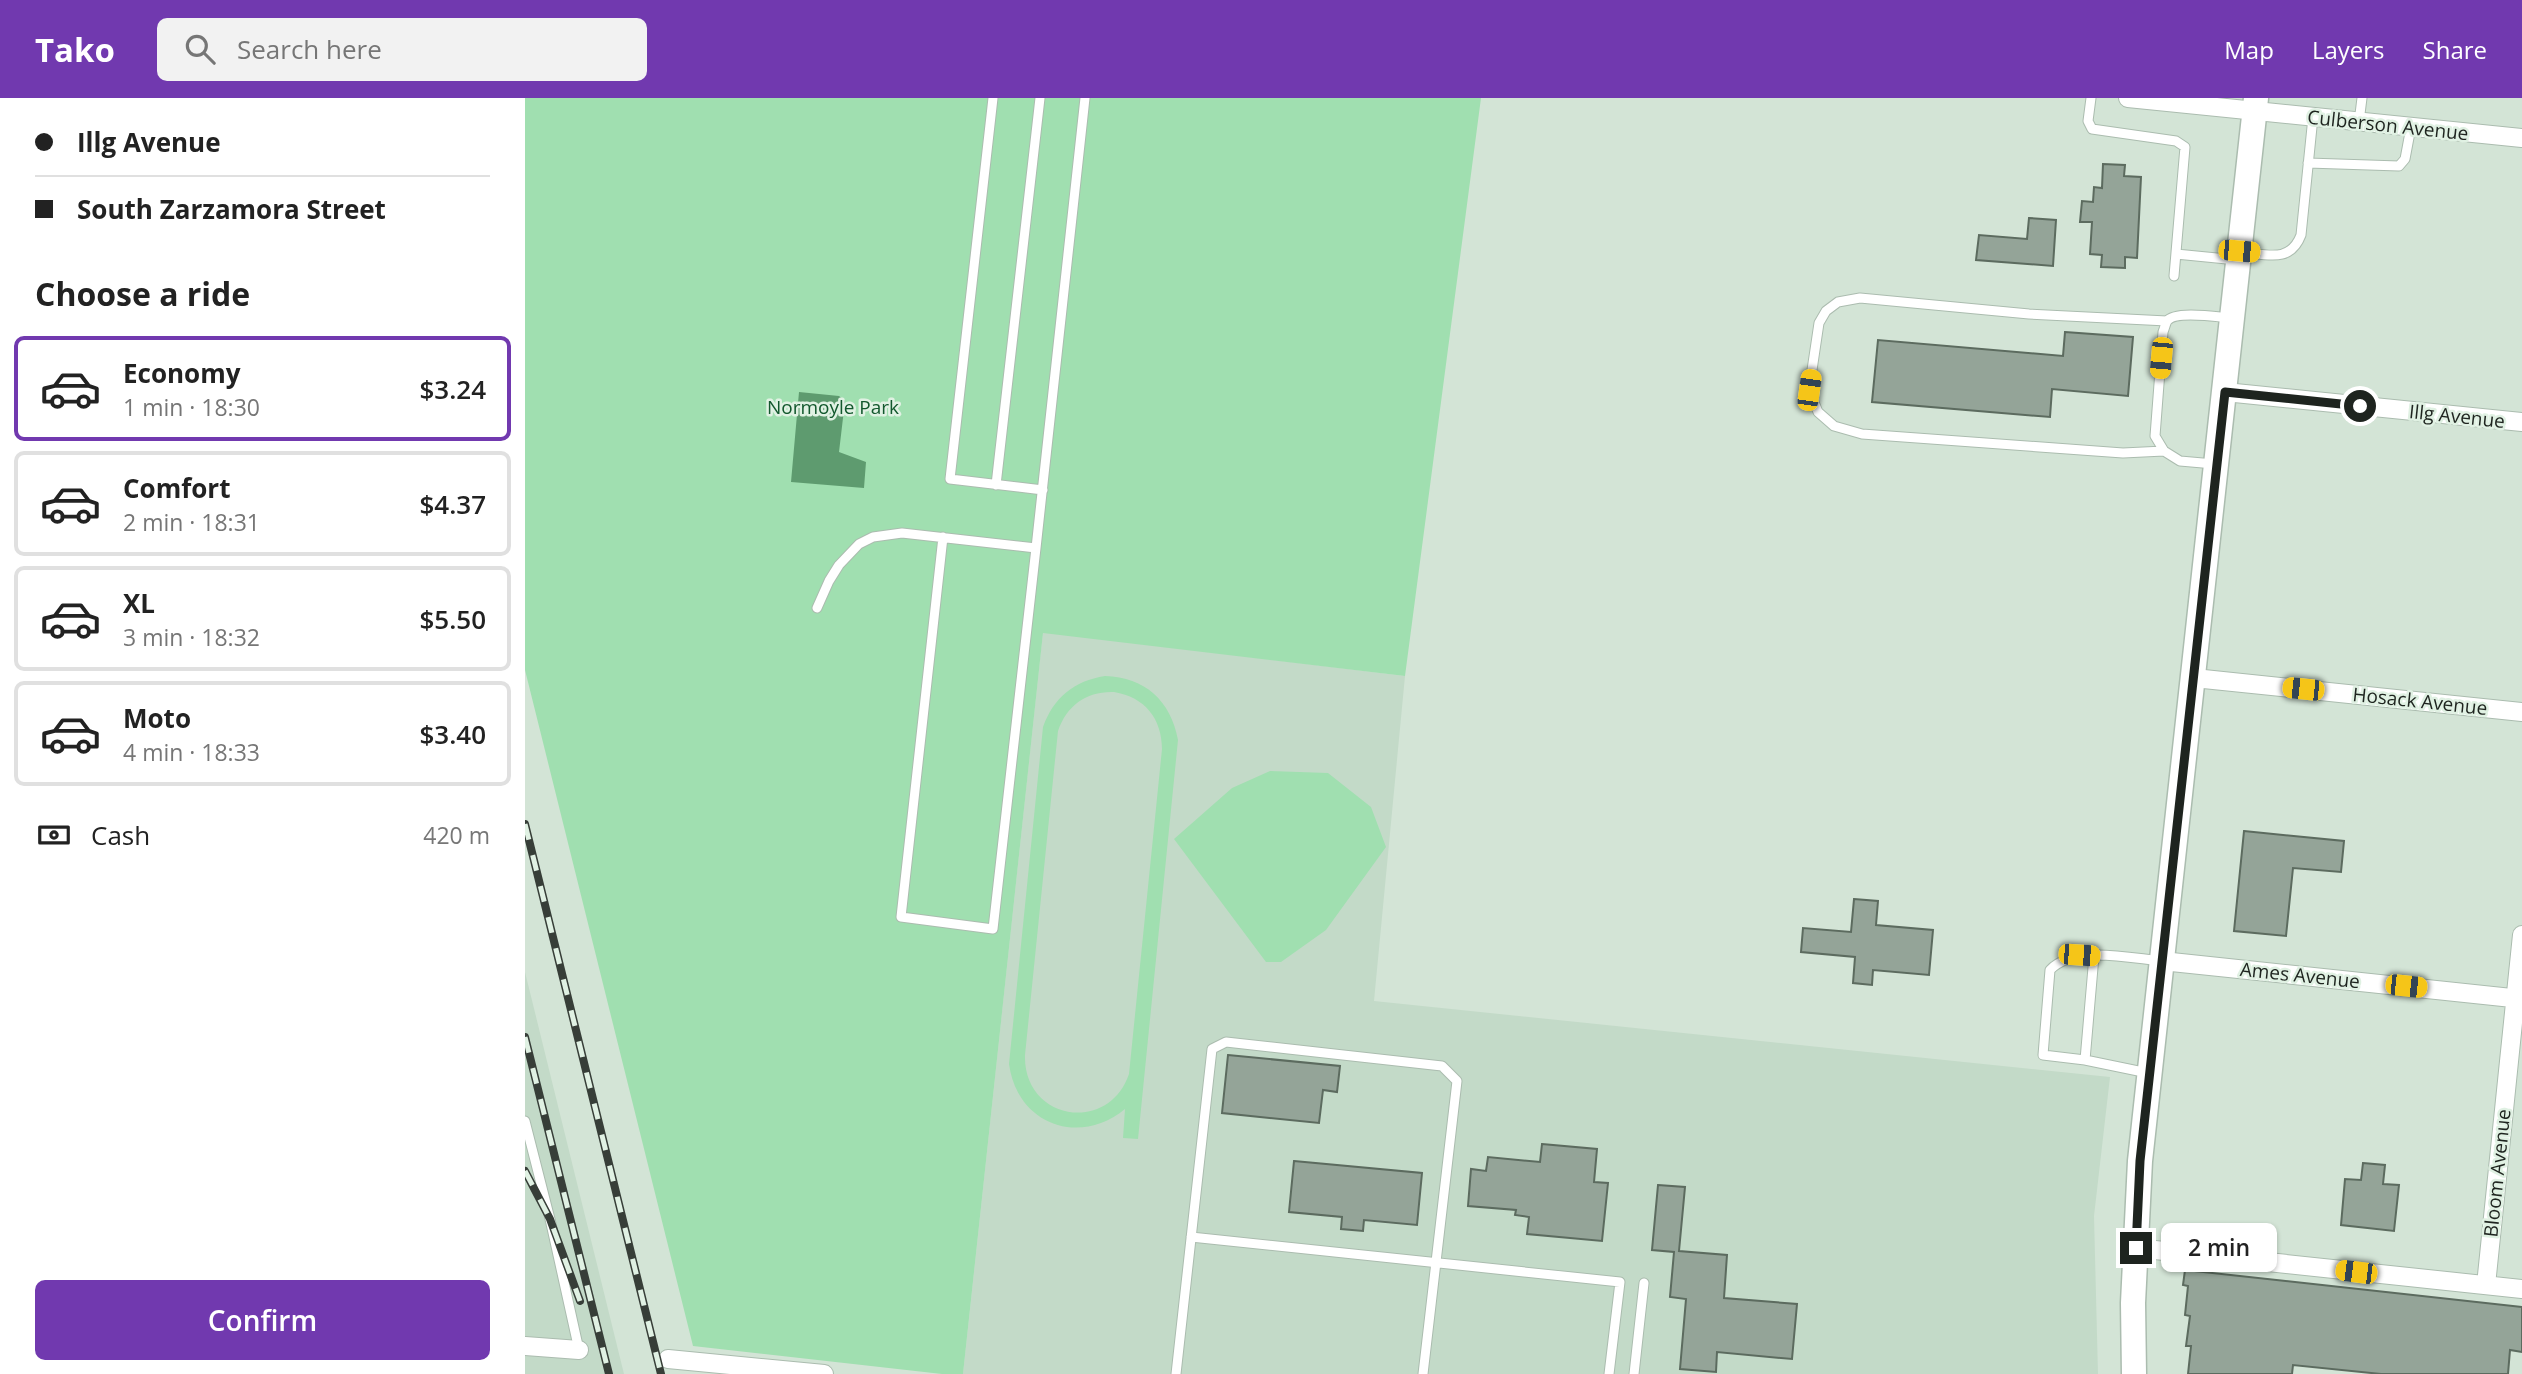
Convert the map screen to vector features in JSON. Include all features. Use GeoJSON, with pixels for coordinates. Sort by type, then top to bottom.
{"type":"FeatureCollection","features":[{"type":"Feature","properties":{"kind":"main road"},"geometry":{"type":"LineString","coordinates":[[2134,1374],[2133,1303],[2139,1174],[2255,104]]}},
{"type":"Feature","properties":{"kind":"street","name":"Culberson Avenue"},"geometry":{"type":"LineString","coordinates":[[2128,98],[2255,104],[2313,117],[2522,138]]}},
{"type":"Feature","properties":{"kind":"street","name":"Illg Avenue"},"geometry":{"type":"LineString","coordinates":[[2225,392],[2522,422]]}},
{"type":"Feature","properties":{"kind":"street","name":"Hosack Avenue"},"geometry":{"type":"LineString","coordinates":[[2194,678],[2522,712]]}},
{"type":"Feature","properties":{"kind":"street","name":"Bloom Avenue"},"geometry":{"type":"LineString","coordinates":[[2486,1285],[2518,998],[2522,935]]}},
{"type":"Feature","properties":{"kind":"street","name":"Ames Avenue"},"geometry":{"type":"LineString","coordinates":[[2162,961],[2518,998]]}},
{"type":"Feature","properties":{"kind":"street"},"geometry":{"type":"LineString","coordinates":[[2136,1248],[2522,1289]]}},
{"type":"Feature","properties":{"kind":"street"},"geometry":{"type":"LineString","coordinates":[[525,1346],[579,1350]]}},
{"type":"Feature","properties":{"kind":"street"},"geometry":{"type":"LineString","coordinates":[[668,1359],[824,1374]]}},
{"type":"Feature","properties":{"kind":"lane"},"geometry":{"type":"LineString","coordinates":[[993,98],[950,479],[1043,490]]}},
{"type":"Feature","properties":{"kind":"lane"},"geometry":{"type":"LineString","coordinates":[[996,485],[1040,98]]}},
{"type":"Feature","properties":{"kind":"lane"},"geometry":{"type":"LineString","coordinates":[[943,537],[901,917],[993,929],[1085,98]]}},
{"type":"Feature","properties":{"kind":"lane"},"geometry":{"type":"LineString","coordinates":[[2091,98],[2088,121],[2092,129],[2176,141],[2185,147],[2174,276]]}},
{"type":"Feature","properties":{"kind":"lane"},"geometry":{"type":"LineString","coordinates":[[2359,122],[2362,98]]}},
{"type":"Feature","properties":{"kind":"lane"},"geometry":{"type":"LineString","coordinates":[[2176,254],[2239,256],[2283,255],[2291,252],[2297,246],[2301,235],[2313,117]]}},
{"type":"Feature","properties":{"kind":"lane"},"geometry":{"type":"LineString","coordinates":[[2308,163],[2399,166],[2405,159],[2411,127]]}},
{"type":"Feature","properties":{"kind":"lane"},"geometry":{"type":"LineString","coordinates":[[2164,451],[2123,453],[1862,434],[1834,426],[1818,412],[1809,390],[1819,323],[1826,311],[1838,302],[1860,298],[2029,314],[2167,321]]}},
{"type":"Feature","properties":{"kind":"lane"},"geometry":{"type":"LineString","coordinates":[[2217,464],[2180,461],[2164,451],[2155,436],[2163,332],[2167,321],[2172,317],[2196,315],[2232,318]]}},
{"type":"Feature","properties":{"kind":"lane"},"geometry":{"type":"LineString","coordinates":[[817,608],[839,565],[859,544],[887,533],[1036,548]]}},
{"type":"Feature","properties":{"kind":"lane"},"geometry":{"type":"LineString","coordinates":[[2149,1073],[2085,1060],[2043,1055],[2050,970],[2057,962],[2079,955],[2162,961]]}},
{"type":"Feature","properties":{"kind":"lane"},"geometry":{"type":"LineString","coordinates":[[2085,1060],[2094,956]]}},
{"type":"Feature","properties":{"kind":"lane"},"geometry":{"type":"LineString","coordinates":[[1176,1374],[1213,1049],[1226,1042],[1442,1066],[1457,1082],[1423,1374]]}},
{"type":"Feature","properties":{"kind":"lane"},"geometry":{"type":"LineString","coordinates":[[525,1121],[551,1219],[579,1350]]}},
{"type":"Feature","properties":{"kind":"lane"},"geometry":{"type":"LineString","coordinates":[[1191,1237],[1620,1282],[1609,1374]]}},
{"type":"Feature","properties":{"kind":"lane"},"geometry":{"type":"LineString","coordinates":[[1634,1374],[1644,1283]]}},
{"type":"Feature","properties":{"kind":"shaded area"},"geometry":{"type":"Polygon","coordinates":[[[799,392],[839,396],[845,401],[839,452],[866,462],[864,488],[791,482],[799,392]]]}},
{"type":"Feature","properties":{"kind":"shaded area"},"geometry":{"type":"Polygon","coordinates":[[[1043,632],[1405,676],[1374,1001],[2110,1077],[2094,1216],[2098,1374],[963,1374],[1043,632]]]}},
{"type":"Feature","properties":{"kind":"shaded area"},"geometry":{"type":"Polygon","coordinates":[[[525,972],[624,1374],[525,1374],[525,972]]]}},
{"type":"Feature","properties":{"kind":"green space","name":"Normoyle Park"},"geometry":{"type":"Polygon","coordinates":[[[525,98],[1481,98],[1405,676],[1043,633],[963,1374],[942,1374],[693,1346],[525,670],[525,98]]]}},
{"type":"Feature","properties":{"kind":"green space"},"geometry":{"type":"Polygon","coordinates":[[[1119,677],[1144,686],[1154,694],[1169,714],[1178,740],[1138,1139],[1123,1138],[1125,1109],[1107,1120],[1089,1126],[1070,1127],[1037,1115],[1024,1102],[1014,1085],[1009,1064],[1043,727],[1059,699],[1075,686],[1094,678],[1119,677]],[[1104,692],[1079,701],[1067,714],[1058,731],[1025,1055],[1028,1077],[1037,1094],[1051,1106],[1068,1112],[1086,1112],[1104,1106],[1118,1093],[1129,1074],[1162,749],[1159,728],[1150,711],[1143,704],[1125,695],[1104,692]]]}},
{"type":"Feature","properties":{"kind":"green space"},"geometry":{"type":"Polygon","coordinates":[[[1270,771],[1328,773],[1371,807],[1386,847],[1326,930],[1281,962],[1266,962],[1174,839],[1232,788],[1270,771]]]}},
{"type":"Feature","properties":{"kind":"building"},"geometry":{"type":"Polygon","coordinates":[[[2103,164],[2125,165],[2124,176],[2141,177],[2137,258],[2125,257],[2125,268],[2101,267],[2102,255],[2090,254],[2092,222],[2080,222],[2082,201],[2093,202],[2094,187],[2102,188],[2103,164]]]}},
{"type":"Feature","properties":{"kind":"building"},"geometry":{"type":"Polygon","coordinates":[[[2029,218],[2056,220],[2053,266],[1976,260],[1979,235],[2027,239],[2029,218]]]}},
{"type":"Feature","properties":{"kind":"building"},"geometry":{"type":"Polygon","coordinates":[[[2065,332],[2133,337],[2128,396],[2052,389],[2050,417],[1872,402],[1878,340],[2063,356],[2065,332]]]}},
{"type":"Feature","properties":{"kind":"building"},"geometry":{"type":"Polygon","coordinates":[[[2244,831],[2344,841],[2341,872],[2293,868],[2286,936],[2234,931],[2244,831]]]}},
{"type":"Feature","properties":{"kind":"building"},"geometry":{"type":"Polygon","coordinates":[[[1854,899],[1878,901],[1876,925],[1933,930],[1929,975],[1873,970],[1872,985],[1853,983],[1855,957],[1801,952],[1803,928],[1851,932],[1854,899]]]}},
{"type":"Feature","properties":{"kind":"building"},"geometry":{"type":"Polygon","coordinates":[[[1228,1055],[1340,1066],[1337,1092],[1323,1090],[1319,1123],[1222,1113],[1228,1055]]]}},
{"type":"Feature","properties":{"kind":"building"},"geometry":{"type":"Polygon","coordinates":[[[1542,1144],[1597,1149],[1594,1182],[1608,1183],[1602,1241],[1527,1234],[1529,1217],[1515,1215],[1516,1210],[1468,1206],[1471,1169],[1486,1171],[1488,1157],[1540,1162],[1542,1144]]]}},
{"type":"Feature","properties":{"kind":"building"},"geometry":{"type":"Polygon","coordinates":[[[1294,1161],[1422,1173],[1417,1225],[1364,1220],[1363,1231],[1341,1229],[1342,1217],[1289,1212],[1294,1161]]]}},
{"type":"Feature","properties":{"kind":"building"},"geometry":{"type":"Polygon","coordinates":[[[2363,1163],[2385,1165],[2383,1184],[2399,1185],[2394,1231],[2341,1225],[2345,1179],[2361,1180],[2363,1163]]]}},
{"type":"Feature","properties":{"kind":"building"},"geometry":{"type":"Polygon","coordinates":[[[1658,1185],[1685,1187],[1679,1251],[1727,1255],[1724,1298],[1797,1304],[1792,1359],[1717,1352],[1716,1372],[1680,1369],[1686,1299],[1670,1297],[1674,1252],[1652,1250],[1658,1185]]]}},
{"type":"Feature","properties":{"kind":"building"},"geometry":{"type":"Polygon","coordinates":[[[2185,1270],[2522,1307],[2522,1352],[2510,1350],[2508,1374],[2381,1374],[2293,1365],[2292,1374],[2188,1374],[2191,1346],[2186,1346],[2190,1316],[2185,1315],[2188,1286],[2183,1285],[2185,1270]]]}},
{"type":"Feature","properties":{"kind":"railway"},"geometry":{"type":"LineString","coordinates":[[525,824],[661,1374]]}},
{"type":"Feature","properties":{"kind":"railway"},"geometry":{"type":"LineString","coordinates":[[525,1037],[609,1374]]}},
{"type":"Feature","properties":{"kind":"railway"},"geometry":{"type":"LineString","coordinates":[[525,1171],[550,1219],[580,1301]]}},
{"type":"Feature","properties":{"kind":"route"},"geometry":{"type":"LineString","coordinates":[[2136,1248],[2140,1161],[2225,392],[2360,406]]}}]}
